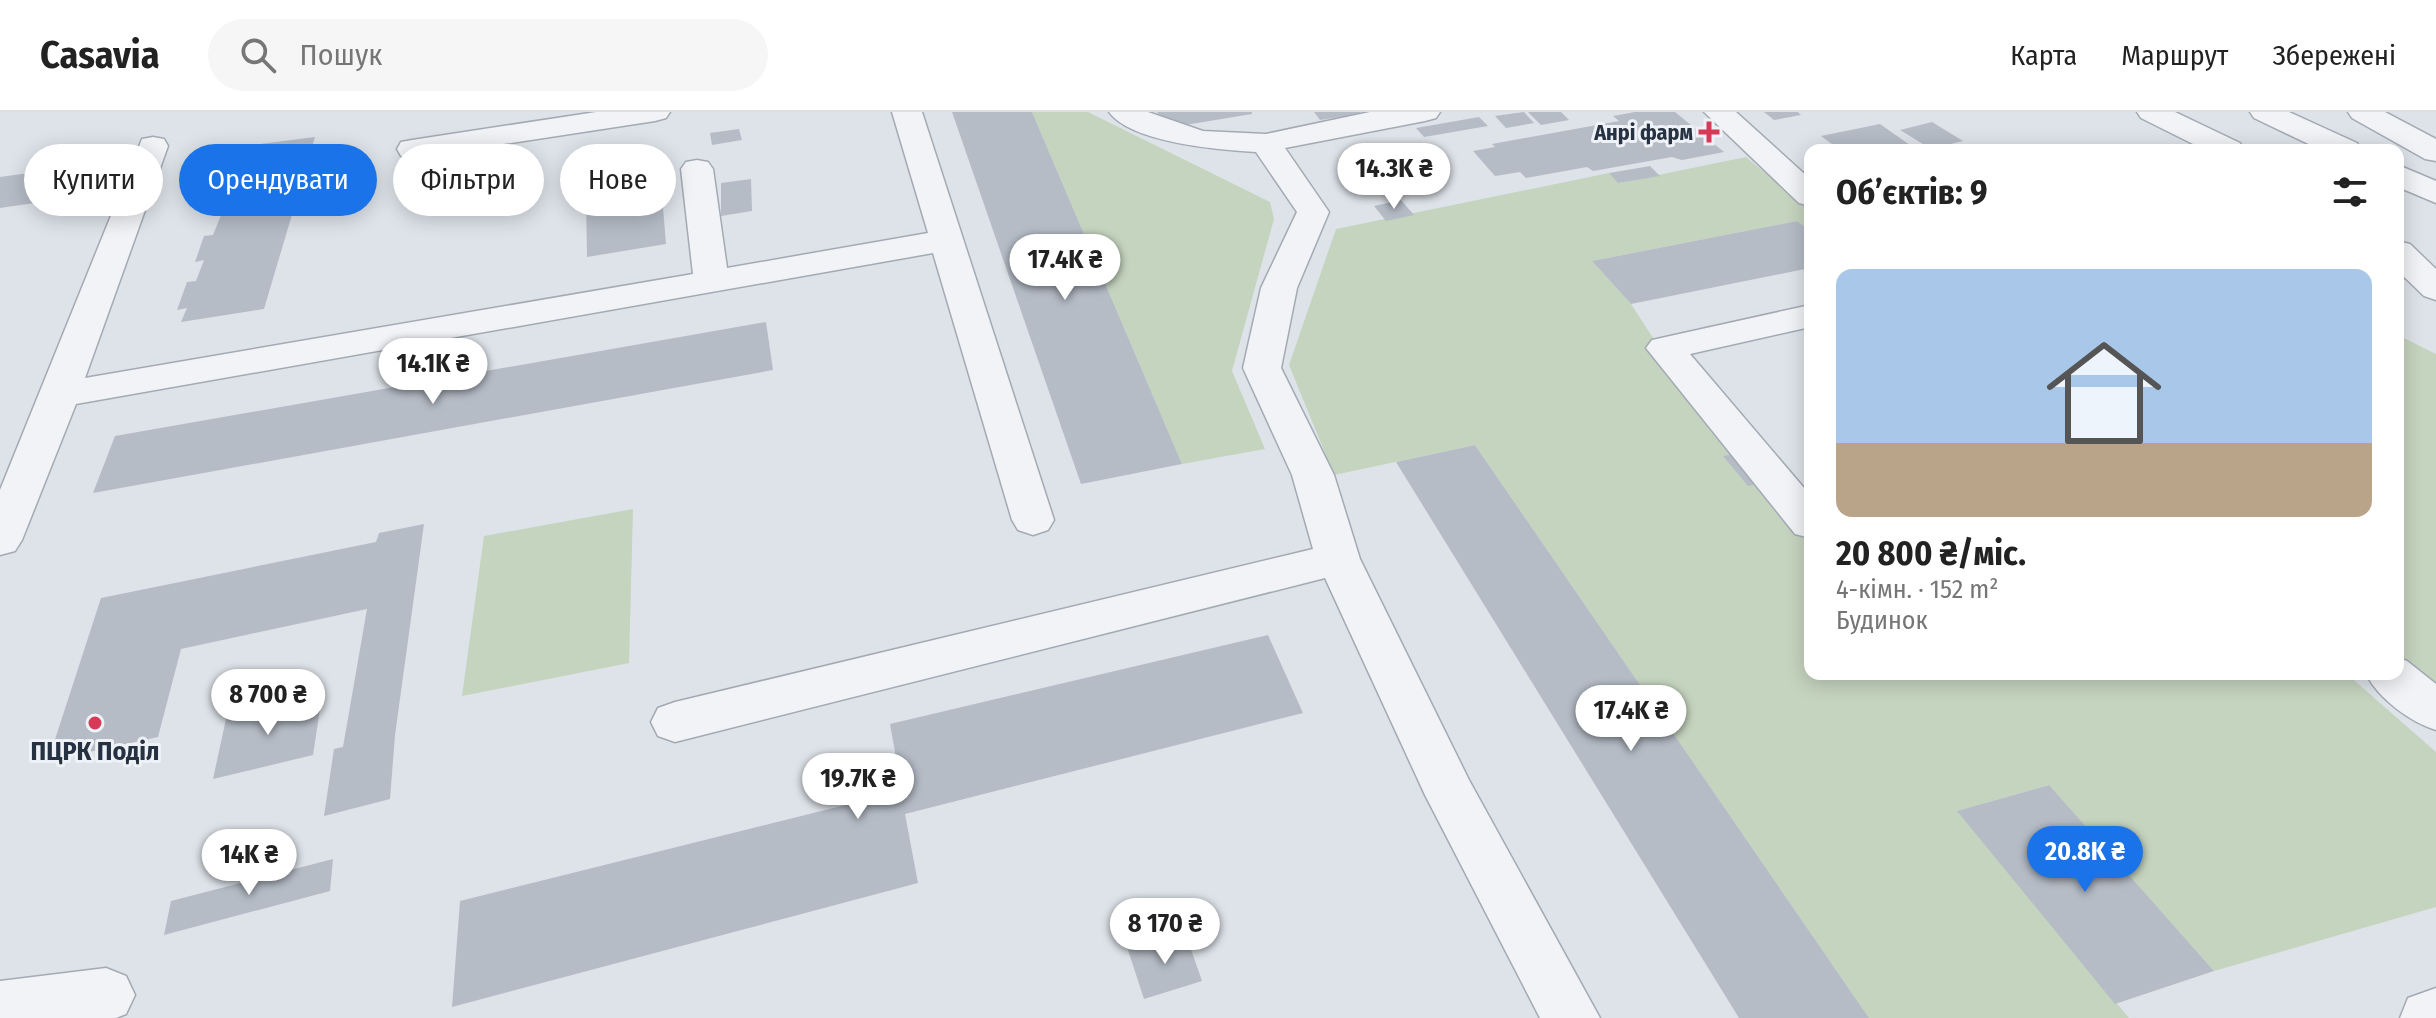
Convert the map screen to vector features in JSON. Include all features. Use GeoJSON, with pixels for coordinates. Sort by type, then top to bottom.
{"type":"FeatureCollection","features":[{"type":"Feature","properties":{"kind":"street"},"geometry":{"type":"LineString","coordinates":[[445,144],[655,112]]}},
{"type":"Feature","properties":{"kind":"street"},"geometry":{"type":"LineString","coordinates":[[907,112],[1033,520]]}},
{"type":"Feature","properties":{"kind":"street"},"geometry":{"type":"LineString","coordinates":[[1124,112],[1161,129],[1202,140],[1425,112]]}},
{"type":"Feature","properties":{"kind":"street"},"geometry":{"type":"LineString","coordinates":[[1719,112],[1804,190]]}},
{"type":"Feature","properties":{"kind":"street"},"geometry":{"type":"LineString","coordinates":[[2152,112],[2217,144]]}},
{"type":"Feature","properties":{"kind":"street"},"geometry":{"type":"LineString","coordinates":[[2265,112],[2333,144]]}},
{"type":"Feature","properties":{"kind":"street"},"geometry":{"type":"LineString","coordinates":[[2363,112],[2436,152]]}},
{"type":"Feature","properties":{"kind":"street"},"geometry":{"type":"LineString","coordinates":[[1281,130],[1313,212],[1279,288],[1262,368],[1313,475],[1338,559],[1451,795],[1571,1018]]}},
{"type":"Feature","properties":{"kind":"street"},"geometry":{"type":"LineString","coordinates":[[697,169],[710,280]]}},
{"type":"Feature","properties":{"kind":"street"},"geometry":{"type":"LineString","coordinates":[[2404,178],[2436,193]]}},
{"type":"Feature","properties":{"kind":"street"},"geometry":{"type":"LineString","coordinates":[[0,540],[60,395],[127,216]]}},
{"type":"Feature","properties":{"kind":"street"},"geometry":{"type":"LineString","coordinates":[[60,395],[947,240]]}},
{"type":"Feature","properties":{"kind":"street"},"geometry":{"type":"LineString","coordinates":[[2404,257],[2436,289]]}},
{"type":"Feature","properties":{"kind":"street"},"geometry":{"type":"LineString","coordinates":[[1804,317],[1665,348],[1804,516]]}},
{"type":"Feature","properties":{"kind":"street"},"geometry":{"type":"LineString","coordinates":[[675,722],[1338,559]]}},
{"type":"Feature","properties":{"kind":"street"},"geometry":{"type":"LineString","coordinates":[[2397,680],[2436,711]]}},
{"type":"Feature","properties":{"kind":"street"},"geometry":{"type":"LineString","coordinates":[[0,1008],[106,995]]}},
{"type":"Feature","properties":{"kind":"street"},"geometry":{"type":"LineString","coordinates":[[2429,1018],[2436,1016]]}},
{"type":"Feature","properties":{"kind":"green space"},"geometry":{"type":"Polygon","coordinates":[[[1032,112],[1088,112],[1270,202],[1274,219],[1232,371],[1265,449],[1182,464],[1032,112]]]}},
{"type":"Feature","properties":{"kind":"green space"},"geometry":{"type":"Polygon","coordinates":[[[1746,157],[1804,205],[1804,226],[1797,221],[1592,261],[1631,304],[1653,338],[1804,505],[1804,680],[2354,680],[2436,752],[2436,907],[2214,971],[2048,785],[1958,811],[2129,1018],[1869,1018],[1475,445],[1334,475],[1289,365],[1336,229],[1609,173],[1619,183],[1746,157]]]}},
{"type":"Feature","properties":{"kind":"green space"},"geometry":{"type":"Polygon","coordinates":[[[2404,338],[2436,354],[2436,706],[2404,679],[2404,338]]]}},
{"type":"Feature","properties":{"kind":"green space"},"geometry":{"type":"Polygon","coordinates":[[[633,509],[629,663],[462,696],[484,536],[633,509]]]}},
{"type":"Feature","properties":{"kind":"building"},"geometry":{"type":"Polygon","coordinates":[[[952,112],[1032,112],[1182,464],[1081,484],[952,112]]]}},
{"type":"Feature","properties":{"kind":"building"},"geometry":{"type":"Polygon","coordinates":[[[1157,112],[1252,112],[1252,114],[1167,128],[1157,112]]]}},
{"type":"Feature","properties":{"kind":"building"},"geometry":{"type":"Polygon","coordinates":[[[1314,112],[1360,112],[1360,114],[1320,120],[1314,112]]]}},
{"type":"Feature","properties":{"kind":"building"},"geometry":{"type":"Polygon","coordinates":[[[1524,112],[1534,123],[1506,128],[1495,116],[1524,112]]]}},
{"type":"Feature","properties":{"kind":"building"},"geometry":{"type":"Polygon","coordinates":[[[1528,112],[1561,112],[1569,120],[1541,125],[1528,112]]]}},
{"type":"Feature","properties":{"kind":"building"},"geometry":{"type":"Polygon","coordinates":[[[1635,112],[1675,112],[1724,152],[1682,160],[1672,157],[1593,171],[1587,167],[1526,178],[1520,172],[1495,176],[1473,151],[1495,147],[1492,144],[1619,121],[1613,116],[1635,112]]]}},
{"type":"Feature","properties":{"kind":"building"},"geometry":{"type":"Polygon","coordinates":[[[1764,112],[1798,112],[1801,115],[1774,120],[1764,112]]]}},
{"type":"Feature","properties":{"kind":"building"},"geometry":{"type":"Polygon","coordinates":[[[1479,117],[1488,126],[1424,137],[1416,128],[1479,117]]]}},
{"type":"Feature","properties":{"kind":"building"},"geometry":{"type":"Polygon","coordinates":[[[1932,122],[1963,141],[1923,144],[1900,130],[1932,122]]]}},
{"type":"Feature","properties":{"kind":"building"},"geometry":{"type":"Polygon","coordinates":[[[1880,124],[1908,144],[1832,144],[1821,136],[1880,124]]]}},
{"type":"Feature","properties":{"kind":"building"},"geometry":{"type":"Polygon","coordinates":[[[739,129],[742,140],[712,145],[710,133],[739,129]]]}},
{"type":"Feature","properties":{"kind":"building"},"geometry":{"type":"Polygon","coordinates":[[[315,137],[313,144],[261,144],[315,137]]]}},
{"type":"Feature","properties":{"kind":"building"},"geometry":{"type":"Polygon","coordinates":[[[1409,157],[1430,185],[1394,191],[1373,163],[1409,157]]]}},
{"type":"Feature","properties":{"kind":"building"},"geometry":{"type":"Polygon","coordinates":[[[1650,166],[1660,176],[1618,183],[1609,173],[1650,166]]]}},
{"type":"Feature","properties":{"kind":"building"},"geometry":{"type":"Polygon","coordinates":[[[24,174],[24,205],[0,208],[0,177],[24,174]]]}},
{"type":"Feature","properties":{"kind":"building"},"geometry":{"type":"Polygon","coordinates":[[[751,179],[752,211],[721,216],[721,183],[751,179]]]}},
{"type":"Feature","properties":{"kind":"building"},"geometry":{"type":"Polygon","coordinates":[[[1401,200],[1414,215],[1386,221],[1374,206],[1401,200]]]}},
{"type":"Feature","properties":{"kind":"building"},"geometry":{"type":"Polygon","coordinates":[[[221,216],[292,216],[264,309],[181,322],[187,308],[177,310],[187,282],[196,281],[204,260],[195,262],[204,236],[213,235],[221,216]]]}},
{"type":"Feature","properties":{"kind":"building"},"geometry":{"type":"Polygon","coordinates":[[[586,216],[664,216],[666,244],[587,257],[586,216]]]}},
{"type":"Feature","properties":{"kind":"building"},"geometry":{"type":"Polygon","coordinates":[[[1797,221],[1804,226],[1804,269],[1631,304],[1592,261],[1797,221]]]}},
{"type":"Feature","properties":{"kind":"building"},"geometry":{"type":"Polygon","coordinates":[[[766,322],[773,370],[93,493],[115,436],[766,322]]]}},
{"type":"Feature","properties":{"kind":"building"},"geometry":{"type":"Polygon","coordinates":[[[1475,445],[1869,1018],[1739,1018],[1396,462],[1475,445]]]}},
{"type":"Feature","properties":{"kind":"building"},"geometry":{"type":"Polygon","coordinates":[[[1745,452],[1769,482],[1748,486],[1723,456],[1745,452]]]}},
{"type":"Feature","properties":{"kind":"building"},"geometry":{"type":"Polygon","coordinates":[[[424,524],[395,735],[390,799],[324,816],[334,749],[343,747],[367,609],[181,649],[158,737],[48,761],[101,598],[376,542],[379,533],[424,524]]]}},
{"type":"Feature","properties":{"kind":"building"},"geometry":{"type":"Polygon","coordinates":[[[1268,635],[1303,713],[905,814],[918,883],[452,1007],[460,901],[902,791],[890,724],[1268,635]]]}},
{"type":"Feature","properties":{"kind":"building"},"geometry":{"type":"Polygon","coordinates":[[[322,696],[313,755],[213,779],[226,719],[322,696]]]}},
{"type":"Feature","properties":{"kind":"building"},"geometry":{"type":"Polygon","coordinates":[[[2049,785],[2214,971],[2115,1004],[1957,811],[2049,785]]]}},
{"type":"Feature","properties":{"kind":"building"},"geometry":{"type":"Polygon","coordinates":[[[333,859],[330,891],[164,935],[171,901],[333,859]]]}},
{"type":"Feature","properties":{"kind":"building"},"geometry":{"type":"Polygon","coordinates":[[[1185,932],[1202,981],[1144,999],[1128,950],[1185,932]]]}},
{"type":"Feature","properties":{"kind":"place","name":"Анрі фарм"},"geometry":{"type":"Point","coordinates":[1709,132]}},
{"type":"Feature","properties":{"kind":"place","name":"ПЦРК Поділ"},"geometry":{"type":"Point","coordinates":[95,723]}}]}
